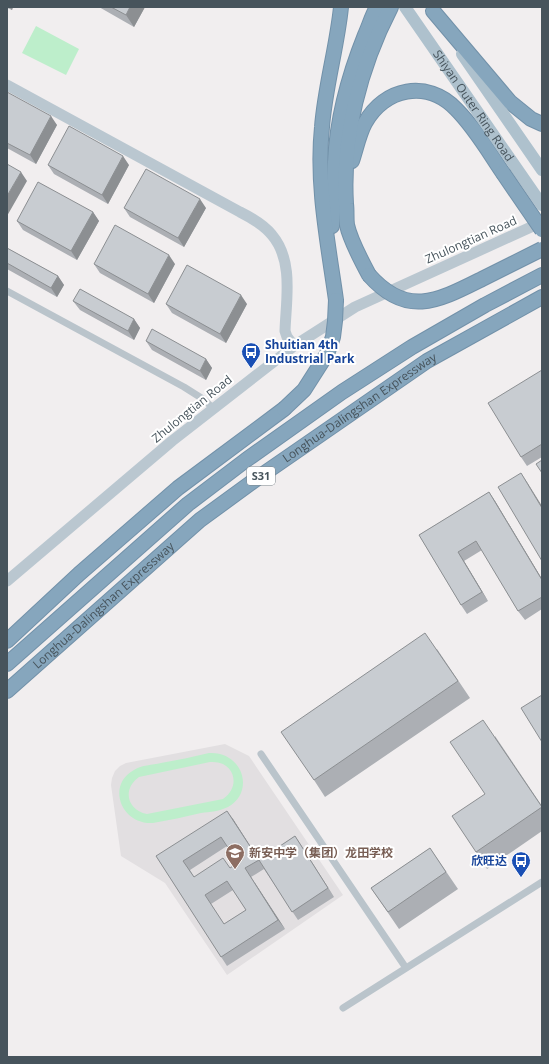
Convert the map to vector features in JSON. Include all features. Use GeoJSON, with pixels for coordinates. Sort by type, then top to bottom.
{"type":"FeatureCollection","features":[{"type":"Feature","properties":{"kind":"highway"},"geometry":{"type":"LineString","coordinates":[[7,641],[79,574],[178,488],[284,409],[304,390],[327,354],[333,337],[336,300],[324,211],[320,158],[321,135],[341,7]]}},
{"type":"Feature","properties":{"kind":"highway"},"geometry":{"type":"LineString","coordinates":[[330,256],[335,192],[335,162],[340,122],[345,96],[358,52],[377,7]]}},
{"type":"Feature","properties":{"kind":"highway"},"geometry":{"type":"LineString","coordinates":[[391,7],[374,43],[360,82],[349,135],[345,184],[348,226],[360,259],[369,275],[380,288],[393,296],[406,300],[437,300],[455,293],[542,249]]}},
{"type":"Feature","properties":{"kind":"highway"},"geometry":{"type":"LineString","coordinates":[[431,9],[510,102],[531,119],[542,124]]}},
{"type":"Feature","properties":{"kind":"highway"},"geometry":{"type":"LineString","coordinates":[[345,184],[364,124],[375,108],[393,95],[414,90],[428,92],[440,96],[456,108],[476,132],[542,230]]}},
{"type":"Feature","properties":{"kind":"highway","name":"Longhua-Dalingshan Expressway"},"geometry":{"type":"LineString","coordinates":[[7,664],[188,504],[246,460],[342,392],[412,347],[485,305],[542,275]]}},
{"type":"Feature","properties":{"kind":"highway","name":"Longhua-Dalingshan Expressway"},"geometry":{"type":"LineString","coordinates":[[7,691],[200,520],[259,477],[427,361],[542,297]]}},
{"type":"Feature","properties":{"kind":"main road","name":"Shiyan Outer Ring Road"},"geometry":{"type":"LineString","coordinates":[[405,7],[542,205]]}},
{"type":"Feature","properties":{"kind":"main road","name":"Shiyan Outer Ring Road"},"geometry":{"type":"LineString","coordinates":[[431,9],[542,170]]}},
{"type":"Feature","properties":{"kind":"street"},"geometry":{"type":"LineString","coordinates":[[7,85],[256,220],[265,228],[273,236],[284,258],[287,281],[285,331],[287,337],[294,346]]}},
{"type":"Feature","properties":{"kind":"street","name":"Zhulongtian Road"},"geometry":{"type":"LineString","coordinates":[[7,581],[172,441],[294,346],[355,307],[542,222]]}},
{"type":"Feature","properties":{"kind":"street"},"geometry":{"type":"LineString","coordinates":[[7,291],[184,387],[203,399],[213,408]]}},
{"type":"Feature","properties":{"kind":"street"},"geometry":{"type":"LineString","coordinates":[[261,754],[406,968]]}},
{"type":"Feature","properties":{"kind":"street"},"geometry":{"type":"LineString","coordinates":[[343,1008],[542,882]]}},
{"type":"Feature","properties":{"kind":"shaded area","name":"新安中学（集团）龙田学校"},"geometry":{"type":"Polygon","coordinates":[[[225,744],[249,756],[343,895],[227,975],[165,883],[121,856],[111,785],[115,771],[126,763],[225,744]]]}},
{"type":"Feature","properties":{"kind":"green space"},"geometry":{"type":"Polygon","coordinates":[[[36,26],[79,49],[66,75],[22,53],[36,26]]]}},
{"type":"Feature","properties":{"kind":"green space"},"geometry":{"type":"Polygon","coordinates":[[[209,753],[220,754],[230,758],[237,765],[241,773],[243,782],[241,792],[237,800],[228,807],[153,823],[142,822],[133,818],[126,811],[121,803],[119,794],[125,777],[134,770],[144,766],[209,753]],[[210,762],[139,777],[130,787],[129,798],[131,804],[140,812],[147,814],[223,799],[229,794],[234,781],[230,769],[218,762],[210,762]]]}},
{"type":"Feature","properties":{"kind":"building"},"geometry":{"type":"Polygon","coordinates":[[[111,7],[130,7],[126,15],[111,7]]]}},
{"type":"Feature","properties":{"kind":"building"},"geometry":{"type":"Polygon","coordinates":[[[7,92],[51,116],[30,155],[7,143],[7,92]]]}},
{"type":"Feature","properties":{"kind":"building"},"geometry":{"type":"Polygon","coordinates":[[[69,126],[123,156],[102,195],[48,165],[69,126]]]}},
{"type":"Feature","properties":{"kind":"building"},"geometry":{"type":"Polygon","coordinates":[[[7,164],[21,172],[7,196],[7,164]]]}},
{"type":"Feature","properties":{"kind":"building"},"geometry":{"type":"Polygon","coordinates":[[[146,169],[200,199],[178,238],[124,208],[146,169]]]}},
{"type":"Feature","properties":{"kind":"building"},"geometry":{"type":"Polygon","coordinates":[[[38,182],[93,212],[71,251],[17,221],[38,182]]]}},
{"type":"Feature","properties":{"kind":"building"},"geometry":{"type":"Polygon","coordinates":[[[115,225],[169,255],[148,294],[94,264],[115,225]]]}},
{"type":"Feature","properties":{"kind":"building"},"geometry":{"type":"Polygon","coordinates":[[[7,248],[58,276],[51,288],[7,263],[7,248]]]}},
{"type":"Feature","properties":{"kind":"building"},"geometry":{"type":"Polygon","coordinates":[[[187,265],[241,295],[220,334],[166,304],[187,265]]]}},
{"type":"Feature","properties":{"kind":"building"},"geometry":{"type":"Polygon","coordinates":[[[80,289],[134,319],[128,331],[73,301],[80,289]]]}},
{"type":"Feature","properties":{"kind":"building"},"geometry":{"type":"Polygon","coordinates":[[[152,329],[206,359],[200,371],[146,341],[152,329]]]}},
{"type":"Feature","properties":{"kind":"building"},"geometry":{"type":"Polygon","coordinates":[[[542,370],[542,444],[521,457],[488,403],[542,370]]]}},
{"type":"Feature","properties":{"kind":"building"},"geometry":{"type":"Polygon","coordinates":[[[542,460],[542,473],[536,464],[542,460]]]}},
{"type":"Feature","properties":{"kind":"building"},"geometry":{"type":"Polygon","coordinates":[[[521,473],[542,508],[542,561],[498,487],[521,473]]]}},
{"type":"Feature","properties":{"kind":"building"},"geometry":{"type":"Polygon","coordinates":[[[489,492],[542,580],[542,597],[518,611],[476,541],[458,552],[482,592],[461,605],[419,535],[489,492]]]}},
{"type":"Feature","properties":{"kind":"building"},"geometry":{"type":"Polygon","coordinates":[[[425,633],[458,681],[314,780],[281,732],[425,633]]]}},
{"type":"Feature","properties":{"kind":"building"},"geometry":{"type":"Polygon","coordinates":[[[542,695],[542,742],[521,708],[542,695]]]}},
{"type":"Feature","properties":{"kind":"building"},"geometry":{"type":"Polygon","coordinates":[[[483,720],[542,807],[476,852],[452,816],[485,794],[450,742],[483,720]]]}},
{"type":"Feature","properties":{"kind":"building"},"geometry":{"type":"Polygon","coordinates":[[[227,811],[259,860],[245,868],[278,920],[221,957],[156,856],[227,811]],[[221,837],[183,861],[194,877],[223,858],[230,868],[238,863],[221,837]],[[227,881],[205,895],[224,924],[246,910],[227,881]]]}},
{"type":"Feature","properties":{"kind":"building"},"geometry":{"type":"Polygon","coordinates":[[[295,836],[328,888],[292,912],[259,860],[295,836]]]}},
{"type":"Feature","properties":{"kind":"building"},"geometry":{"type":"Polygon","coordinates":[[[430,848],[446,872],[388,912],[371,888],[430,848]]]}},
{"type":"Feature","properties":{"kind":"place","name":"Shuitian 4th Industrial Park"},"geometry":{"type":"Point","coordinates":[251,369]}},
{"type":"Feature","properties":{"kind":"place","name":"新安中学（集团）龙田学校"},"geometry":{"type":"Point","coordinates":[235,870]}},
{"type":"Feature","properties":{"kind":"place","name":"欣旺达"},"geometry":{"type":"Point","coordinates":[521,878]}}]}
